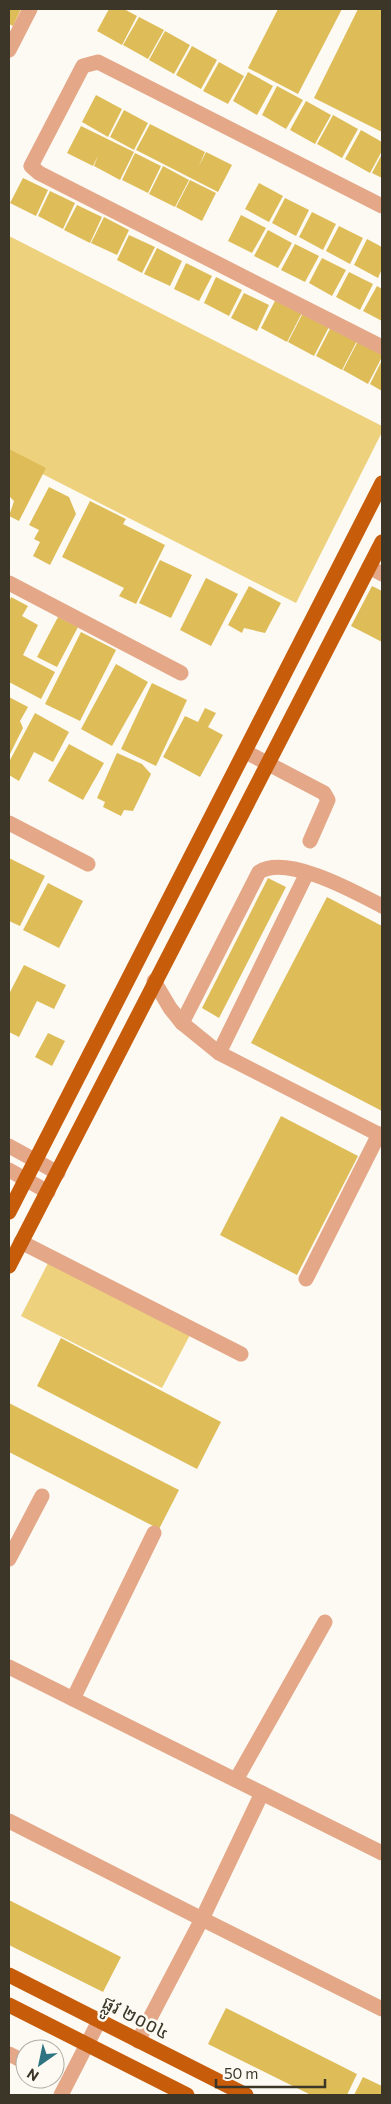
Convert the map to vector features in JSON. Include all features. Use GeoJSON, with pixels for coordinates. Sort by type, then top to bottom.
{"type":"FeatureCollection","features":[{"type":"Feature","properties":{"kind":"main road"},"geometry":{"type":"LineString","coordinates":[[9,1212],[382,483]]}},
{"type":"Feature","properties":{"kind":"main road"},"geometry":{"type":"LineString","coordinates":[[9,1266],[58,1173],[154,981],[269,764],[376,571],[382,542]]}},
{"type":"Feature","properties":{"kind":"main road","name":"ផ្លូវ ២០០៤"},"geometry":{"type":"LineString","coordinates":[[9,1974],[246,2095]]}},
{"type":"Feature","properties":{"kind":"main road"},"geometry":{"type":"LineString","coordinates":[[9,2005],[187,2095]]}},
{"type":"Feature","properties":{"kind":"street"},"geometry":{"type":"LineString","coordinates":[[9,50],[30,9]]}},
{"type":"Feature","properties":{"kind":"street"},"geometry":{"type":"LineString","coordinates":[[382,206],[98,62],[83,66],[31,166],[39,173],[382,347]]}},
{"type":"Feature","properties":{"kind":"street"},"geometry":{"type":"LineString","coordinates":[[9,583],[181,672]]}},
{"type":"Feature","properties":{"kind":"street"},"geometry":{"type":"LineString","coordinates":[[246,752],[324,793],[328,800],[310,841]]}},
{"type":"Feature","properties":{"kind":"street"},"geometry":{"type":"LineString","coordinates":[[9,823],[88,864]]}},
{"type":"Feature","properties":{"kind":"street"},"geometry":{"type":"LineString","coordinates":[[182,1023],[259,872],[272,866],[282,866],[340,885],[382,906]]}},
{"type":"Feature","properties":{"kind":"street"},"geometry":{"type":"LineString","coordinates":[[219,1053],[307,873]]}},
{"type":"Feature","properties":{"kind":"street"},"geometry":{"type":"LineString","coordinates":[[154,981],[170,1008],[182,1023],[219,1053],[380,1135],[306,1279]]}},
{"type":"Feature","properties":{"kind":"street"},"geometry":{"type":"LineString","coordinates":[[9,1146],[58,1173]]}},
{"type":"Feature","properties":{"kind":"street"},"geometry":{"type":"LineString","coordinates":[[9,1170],[48,1192]]}},
{"type":"Feature","properties":{"kind":"street"},"geometry":{"type":"LineString","coordinates":[[21,1242],[241,1354]]}},
{"type":"Feature","properties":{"kind":"street"},"geometry":{"type":"LineString","coordinates":[[9,1559],[42,1496]]}},
{"type":"Feature","properties":{"kind":"street"},"geometry":{"type":"LineString","coordinates":[[73,1699],[154,1533]]}},
{"type":"Feature","properties":{"kind":"street"},"geometry":{"type":"LineString","coordinates":[[236,1780],[325,1622]]}},
{"type":"Feature","properties":{"kind":"street"},"geometry":{"type":"LineString","coordinates":[[9,1668],[382,1853]]}},
{"type":"Feature","properties":{"kind":"street"},"geometry":{"type":"LineString","coordinates":[[138,2040],[202,1919],[262,1793]]}},
{"type":"Feature","properties":{"kind":"street"},"geometry":{"type":"LineString","coordinates":[[9,1821],[382,2009]]}},
{"type":"Feature","properties":{"kind":"street"},"geometry":{"type":"LineString","coordinates":[[65,2079],[88,2045],[99,2021]]}},
{"type":"Feature","properties":{"kind":"shaded area"},"geometry":{"type":"Polygon","coordinates":[[[9,236],[382,426],[382,432],[296,603],[9,457],[9,236]]]}},
{"type":"Feature","properties":{"kind":"shaded area"},"geometry":{"type":"Polygon","coordinates":[[[48,1263],[190,1335],[162,1388],[21,1316],[48,1263]]]}},
{"type":"Feature","properties":{"kind":"building"},"geometry":{"type":"Polygon","coordinates":[[[9,9],[21,9],[13,26],[9,24],[9,9]]]}},
{"type":"Feature","properties":{"kind":"building"},"geometry":{"type":"Polygon","coordinates":[[[109,9],[124,9],[137,16],[122,45],[97,31],[109,9]]]}},
{"type":"Feature","properties":{"kind":"building"},"geometry":{"type":"Polygon","coordinates":[[[278,9],[342,9],[298,94],[248,68],[278,9]]]}},
{"type":"Feature","properties":{"kind":"building"},"geometry":{"type":"Polygon","coordinates":[[[358,9],[382,9],[382,132],[314,98],[358,9]]]}},
{"type":"Feature","properties":{"kind":"building"},"geometry":{"type":"Polygon","coordinates":[[[139,17],[164,30],[148,59],[123,45],[139,17]]]}},
{"type":"Feature","properties":{"kind":"building"},"geometry":{"type":"Polygon","coordinates":[[[165,31],[190,45],[174,74],[149,60],[165,31]]]}},
{"type":"Feature","properties":{"kind":"building"},"geometry":{"type":"Polygon","coordinates":[[[192,46],[217,60],[201,89],[176,75],[192,46]]]}},
{"type":"Feature","properties":{"kind":"building"},"geometry":{"type":"Polygon","coordinates":[[[219,62],[244,76],[228,104],[203,91],[219,62]]]}},
{"type":"Feature","properties":{"kind":"building"},"geometry":{"type":"Polygon","coordinates":[[[248,72],[273,86],[257,115],[233,101],[248,72]]]}},
{"type":"Feature","properties":{"kind":"building"},"geometry":{"type":"Polygon","coordinates":[[[277,86],[303,100],[286,129],[262,115],[277,86]]]}},
{"type":"Feature","properties":{"kind":"building"},"geometry":{"type":"Polygon","coordinates":[[[96,95],[122,109],[108,137],[82,122],[96,95]]]}},
{"type":"Feature","properties":{"kind":"building"},"geometry":{"type":"Polygon","coordinates":[[[306,101],[331,115],[315,144],[290,130],[306,101]]]}},
{"type":"Feature","properties":{"kind":"building"},"geometry":{"type":"Polygon","coordinates":[[[124,110],[148,123],[134,150],[110,137],[124,110]]]}},
{"type":"Feature","properties":{"kind":"building"},"geometry":{"type":"Polygon","coordinates":[[[333,115],[358,129],[342,158],[317,144],[333,115]]]}},
{"type":"Feature","properties":{"kind":"building"},"geometry":{"type":"Polygon","coordinates":[[[150,124],[205,152],[199,166],[206,152],[232,165],[218,192],[136,150],[150,124]]]}},
{"type":"Feature","properties":{"kind":"building"},"geometry":{"type":"Polygon","coordinates":[[[81,126],[134,152],[120,180],[94,166],[98,156],[93,166],[67,153],[81,126]]]}},
{"type":"Feature","properties":{"kind":"building"},"geometry":{"type":"Polygon","coordinates":[[[361,130],[382,142],[382,151],[370,173],[345,159],[361,130]]]}},
{"type":"Feature","properties":{"kind":"building"},"geometry":{"type":"Polygon","coordinates":[[[135,153],[161,166],[148,193],[122,180],[135,153]]]}},
{"type":"Feature","properties":{"kind":"building"},"geometry":{"type":"Polygon","coordinates":[[[382,154],[382,178],[372,173],[382,154]]]}},
{"type":"Feature","properties":{"kind":"building"},"geometry":{"type":"Polygon","coordinates":[[[163,166],[189,180],[175,207],[149,194],[163,166]]]}},
{"type":"Feature","properties":{"kind":"building"},"geometry":{"type":"Polygon","coordinates":[[[23,178],[48,190],[36,216],[10,203],[23,178]]]}},
{"type":"Feature","properties":{"kind":"building"},"geometry":{"type":"Polygon","coordinates":[[[190,180],[216,193],[202,221],[176,207],[190,180]]]}},
{"type":"Feature","properties":{"kind":"building"},"geometry":{"type":"Polygon","coordinates":[[[259,183],[283,196],[269,222],[245,209],[259,183]]]}},
{"type":"Feature","properties":{"kind":"building"},"geometry":{"type":"Polygon","coordinates":[[[50,191],[75,203],[63,229],[38,216],[50,191]]]}},
{"type":"Feature","properties":{"kind":"building"},"geometry":{"type":"Polygon","coordinates":[[[285,198],[309,210],[296,236],[272,223],[285,198]]]}},
{"type":"Feature","properties":{"kind":"building"},"geometry":{"type":"Polygon","coordinates":[[[77,205],[102,217],[90,243],[64,230],[77,205]]]}},
{"type":"Feature","properties":{"kind":"building"},"geometry":{"type":"Polygon","coordinates":[[[312,212],[336,224],[323,250],[299,237],[312,212]]]}},
{"type":"Feature","properties":{"kind":"building"},"geometry":{"type":"Polygon","coordinates":[[[241,215],[266,228],[252,253],[228,241],[241,215]]]}},
{"type":"Feature","properties":{"kind":"building"},"geometry":{"type":"Polygon","coordinates":[[[104,217],[129,230],[117,255],[91,243],[104,217]]]}},
{"type":"Feature","properties":{"kind":"building"},"geometry":{"type":"Polygon","coordinates":[[[339,226],[363,238],[350,264],[326,251],[339,226]]]}},
{"type":"Feature","properties":{"kind":"building"},"geometry":{"type":"Polygon","coordinates":[[[268,230],[292,243],[278,268],[254,256],[268,230]]]}},
{"type":"Feature","properties":{"kind":"building"},"geometry":{"type":"Polygon","coordinates":[[[129,235],[155,247],[142,273],[117,260],[129,235]]]}},
{"type":"Feature","properties":{"kind":"building"},"geometry":{"type":"Polygon","coordinates":[[[367,239],[382,247],[382,269],[378,278],[354,265],[367,239]]]}},
{"type":"Feature","properties":{"kind":"building"},"geometry":{"type":"Polygon","coordinates":[[[295,244],[319,256],[305,282],[281,270],[295,244]]]}},
{"type":"Feature","properties":{"kind":"building"},"geometry":{"type":"Polygon","coordinates":[[[157,248],[182,261],[170,286],[144,274],[157,248]]]}},
{"type":"Feature","properties":{"kind":"building"},"geometry":{"type":"Polygon","coordinates":[[[322,258],[346,270],[332,296],[309,283],[322,258]]]}},
{"type":"Feature","properties":{"kind":"building"},"geometry":{"type":"Polygon","coordinates":[[[186,263],[212,276],[199,301],[174,289],[186,263]]]}},
{"type":"Feature","properties":{"kind":"building"},"geometry":{"type":"Polygon","coordinates":[[[349,272],[373,284],[360,310],[336,297],[349,272]]]}},
{"type":"Feature","properties":{"kind":"building"},"geometry":{"type":"Polygon","coordinates":[[[216,277],[242,290],[229,316],[204,303],[216,277]]]}},
{"type":"Feature","properties":{"kind":"building"},"geometry":{"type":"Polygon","coordinates":[[[377,286],[382,289],[382,321],[363,311],[377,286]]]}},
{"type":"Feature","properties":{"kind":"building"},"geometry":{"type":"Polygon","coordinates":[[[244,293],[269,305],[257,331],[231,318],[244,293]]]}},
{"type":"Feature","properties":{"kind":"building"},"geometry":{"type":"Polygon","coordinates":[[[278,295],[304,309],[287,342],[261,328],[278,295]]]}},
{"type":"Feature","properties":{"kind":"building"},"geometry":{"type":"Polygon","coordinates":[[[305,309],[331,323],[314,356],[288,342],[305,309]]]}},
{"type":"Feature","properties":{"kind":"building"},"geometry":{"type":"Polygon","coordinates":[[[333,323],[359,337],[342,370],[316,356],[333,323]]]}},
{"type":"Feature","properties":{"kind":"building"},"geometry":{"type":"Polygon","coordinates":[[[360,337],[382,349],[382,357],[368,384],[343,370],[360,337]]]}},
{"type":"Feature","properties":{"kind":"building"},"geometry":{"type":"Polygon","coordinates":[[[382,360],[382,391],[370,384],[382,360]]]}},
{"type":"Feature","properties":{"kind":"building"},"geometry":{"type":"Polygon","coordinates":[[[9,449],[46,468],[19,521],[9,516],[14,501],[9,496],[9,449]]]}},
{"type":"Feature","properties":{"kind":"building"},"geometry":{"type":"Polygon","coordinates":[[[49,487],[69,497],[76,514],[50,565],[33,556],[40,542],[34,539],[39,530],[29,525],[49,487]]]}},
{"type":"Feature","properties":{"kind":"building"},"geometry":{"type":"Polygon","coordinates":[[[90,501],[126,519],[123,524],[165,545],[136,604],[119,596],[124,588],[62,557],[90,501]]]}},
{"type":"Feature","properties":{"kind":"building"},"geometry":{"type":"Polygon","coordinates":[[[160,560],[192,575],[171,618],[139,603],[160,560]]]}},
{"type":"Feature","properties":{"kind":"building"},"geometry":{"type":"Polygon","coordinates":[[[206,578],[238,594],[211,646],[180,630],[206,578]]]}},
{"type":"Feature","properties":{"kind":"building"},"geometry":{"type":"Polygon","coordinates":[[[249,586],[281,603],[265,633],[244,628],[242,633],[228,625],[249,586]]]}},
{"type":"Feature","properties":{"kind":"building"},"geometry":{"type":"Polygon","coordinates":[[[372,586],[382,591],[382,642],[351,626],[372,586]]]}},
{"type":"Feature","properties":{"kind":"building"},"geometry":{"type":"Polygon","coordinates":[[[11,597],[28,606],[22,616],[38,625],[23,655],[55,672],[41,699],[9,682],[9,602],[11,597]]]}},
{"type":"Feature","properties":{"kind":"building"},"geometry":{"type":"Polygon","coordinates":[[[58,617],[78,627],[57,667],[37,657],[58,617]]]}},
{"type":"Feature","properties":{"kind":"building"},"geometry":{"type":"Polygon","coordinates":[[[81,632],[116,650],[80,721],[45,704],[81,632]]]}},
{"type":"Feature","properties":{"kind":"building"},"geometry":{"type":"Polygon","coordinates":[[[116,664],[148,682],[112,746],[81,729],[116,664]]]}},
{"type":"Feature","properties":{"kind":"building"},"geometry":{"type":"Polygon","coordinates":[[[152,683],[187,700],[156,766],[121,749],[152,683]]]}},
{"type":"Feature","properties":{"kind":"building"},"geometry":{"type":"Polygon","coordinates":[[[9,697],[28,707],[20,721],[23,728],[9,756],[9,697]]]}},
{"type":"Feature","properties":{"kind":"building"},"geometry":{"type":"Polygon","coordinates":[[[205,708],[216,713],[208,727],[223,735],[200,777],[163,757],[185,716],[198,722],[205,708]]]}},
{"type":"Feature","properties":{"kind":"building"},"geometry":{"type":"Polygon","coordinates":[[[35,713],[69,732],[53,762],[34,752],[19,781],[9,775],[9,762],[35,713]]]}},
{"type":"Feature","properties":{"kind":"building"},"geometry":{"type":"Polygon","coordinates":[[[69,744],[104,763],[83,800],[48,781],[69,744]]]}},
{"type":"Feature","properties":{"kind":"building"},"geometry":{"type":"Polygon","coordinates":[[[117,753],[142,764],[151,774],[133,811],[124,810],[121,816],[103,807],[105,802],[97,798],[117,753]]]}},
{"type":"Feature","properties":{"kind":"building"},"geometry":{"type":"Polygon","coordinates":[[[9,858],[45,876],[20,926],[9,921],[9,858]]]}},
{"type":"Feature","properties":{"kind":"building"},"geometry":{"type":"Polygon","coordinates":[[[268,878],[286,887],[219,1018],[202,1008],[268,878]]]}},
{"type":"Feature","properties":{"kind":"building"},"geometry":{"type":"Polygon","coordinates":[[[48,883],[83,901],[59,948],[23,930],[48,883]]]}},
{"type":"Feature","properties":{"kind":"building"},"geometry":{"type":"Polygon","coordinates":[[[327,897],[382,926],[382,1111],[251,1043],[327,897]]]}},
{"type":"Feature","properties":{"kind":"building"},"geometry":{"type":"Polygon","coordinates":[[[24,965],[66,985],[54,1009],[37,1001],[19,1037],[9,1032],[9,994],[24,965]]]}},
{"type":"Feature","properties":{"kind":"building"},"geometry":{"type":"Polygon","coordinates":[[[48,1033],[65,1041],[52,1066],[35,1057],[48,1033]]]}},
{"type":"Feature","properties":{"kind":"building"},"geometry":{"type":"Polygon","coordinates":[[[281,1116],[358,1156],[297,1275],[220,1235],[281,1116]]]}},
{"type":"Feature","properties":{"kind":"building"},"geometry":{"type":"Polygon","coordinates":[[[61,1338],[221,1422],[197,1469],[37,1386],[61,1338]]]}},
{"type":"Feature","properties":{"kind":"building"},"geometry":{"type":"Polygon","coordinates":[[[9,1403],[179,1490],[159,1529],[9,1452],[9,1403]]]}},
{"type":"Feature","properties":{"kind":"building"},"geometry":{"type":"Polygon","coordinates":[[[9,1900],[121,1957],[103,1992],[9,1945],[9,1900]]]}},
{"type":"Feature","properties":{"kind":"building"},"geometry":{"type":"Polygon","coordinates":[[[226,2008],[357,2074],[347,2095],[311,2095],[208,2044],[226,2008]]]}},
{"type":"Feature","properties":{"kind":"building"},"geometry":{"type":"Polygon","coordinates":[[[363,2077],[382,2086],[382,2095],[354,2095],[363,2077]]]}}]}
